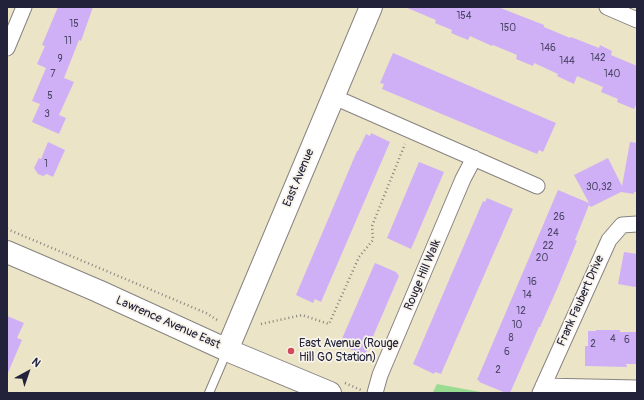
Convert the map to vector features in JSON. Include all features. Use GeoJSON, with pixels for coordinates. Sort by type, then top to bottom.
{"type":"FeatureCollection","features":[{"type":"Feature","properties":{"kind":"street"},"geometry":{"type":"LineString","coordinates":[[7,48],[24,7]]}},
{"type":"Feature","properties":{"kind":"street","name":"East Avenue"},"geometry":{"type":"LineString","coordinates":[[227,350],[371,7]]}},
{"type":"Feature","properties":{"kind":"street"},"geometry":{"type":"LineString","coordinates":[[607,7],[637,20]]}},
{"type":"Feature","properties":{"kind":"street"},"geometry":{"type":"LineString","coordinates":[[334,97],[537,186]]}},
{"type":"Feature","properties":{"kind":"street","name":"Rouge Hill Walk"},"geometry":{"type":"LineString","coordinates":[[369,392],[383,368],[463,179],[474,158]]}},
{"type":"Feature","properties":{"kind":"street","name":"Frank Faubert Drive"},"geometry":{"type":"LineString","coordinates":[[542,389],[609,240],[622,225],[637,224]]}},
{"type":"Feature","properties":{"kind":"street","name":"Lawrence Avenue East"},"geometry":{"type":"LineString","coordinates":[[7,252],[227,350],[338,388]]}},
{"type":"Feature","properties":{"kind":"street"},"geometry":{"type":"LineString","coordinates":[[542,389],[637,388]]}},
{"type":"Feature","properties":{"kind":"lane"},"geometry":{"type":"LineString","coordinates":[[210,393],[227,350]]}},
{"type":"Feature","properties":{"kind":"path"},"geometry":{"type":"LineString","coordinates":[[261,324],[302,315],[329,324],[359,256],[373,240],[372,226],[410,130]]}},
{"type":"Feature","properties":{"kind":"path"},"geometry":{"type":"LineString","coordinates":[[7,229],[206,313]]}},
{"type":"Feature","properties":{"kind":"path"},"geometry":{"type":"LineString","coordinates":[[338,388],[369,392]]}},
{"type":"Feature","properties":{"kind":"green space"},"geometry":{"type":"Polygon","coordinates":[[[437,384],[486,393],[435,393],[433,392],[437,384]]]}},
{"type":"Feature","properties":{"kind":"building"},"geometry":{"type":"Polygon","coordinates":[[[58,7],[93,7],[81,41],[79,40],[64,78],[74,82],[59,115],[66,118],[59,134],[32,122],[40,104],[32,101],[46,68],[37,64],[45,46],[42,45],[58,7]]]}},
{"type":"Feature","properties":{"kind":"building"},"geometry":{"type":"Polygon","coordinates":[[[405,7],[498,7],[544,25],[544,27],[570,38],[571,37],[599,48],[600,45],[612,51],[611,55],[637,66],[637,103],[634,109],[617,102],[618,99],[601,92],[603,87],[577,76],[574,84],[557,76],[558,74],[534,63],[533,66],[516,59],[517,55],[493,45],[492,46],[470,36],[468,40],[451,33],[452,30],[435,23],[436,20],[405,7]]]}},
{"type":"Feature","properties":{"kind":"building"},"geometry":{"type":"Polygon","coordinates":[[[393,53],[556,123],[543,152],[539,150],[537,154],[382,89],[384,84],[380,83],[393,53]]]}},
{"type":"Feature","properties":{"kind":"building"},"geometry":{"type":"Polygon","coordinates":[[[371,133],[390,142],[321,302],[315,299],[313,303],[296,295],[357,151],[366,134],[370,136],[371,133]]]}},
{"type":"Feature","properties":{"kind":"building"},"geometry":{"type":"Polygon","coordinates":[[[48,142],[65,150],[53,177],[47,174],[43,176],[38,174],[34,168],[39,158],[41,159],[48,142]]]}},
{"type":"Feature","properties":{"kind":"building"},"geometry":{"type":"Polygon","coordinates":[[[630,142],[637,143],[637,192],[634,192],[634,194],[621,192],[591,207],[589,205],[575,240],[577,241],[557,289],[510,393],[506,393],[479,382],[480,381],[477,380],[558,190],[589,203],[574,175],[608,158],[622,186],[630,142]]]}},
{"type":"Feature","properties":{"kind":"building"},"geometry":{"type":"Polygon","coordinates":[[[419,162],[444,172],[411,249],[387,238],[419,162]]]}},
{"type":"Feature","properties":{"kind":"building"},"geometry":{"type":"Polygon","coordinates":[[[487,198],[513,209],[441,374],[435,372],[434,374],[413,364],[483,201],[485,202],[487,198]]]}},
{"type":"Feature","properties":{"kind":"building"},"geometry":{"type":"Polygon","coordinates":[[[624,252],[637,254],[637,286],[635,287],[618,284],[624,252]]]}},
{"type":"Feature","properties":{"kind":"building"},"geometry":{"type":"Polygon","coordinates":[[[375,263],[396,272],[399,276],[365,355],[347,348],[348,344],[341,341],[375,263]]]}},
{"type":"Feature","properties":{"kind":"building"},"geometry":{"type":"Polygon","coordinates":[[[7,316],[24,323],[17,338],[22,340],[7,375],[7,316]]]}},
{"type":"Feature","properties":{"kind":"building"},"geometry":{"type":"Polygon","coordinates":[[[588,331],[637,332],[637,364],[626,364],[627,367],[585,366],[585,346],[588,346],[588,331]]]}},
{"type":"Feature","properties":{"kind":"place","name":"East Avenue (Rouge Hill GO Station)"},"geometry":{"type":"Point","coordinates":[291,351]}}]}
